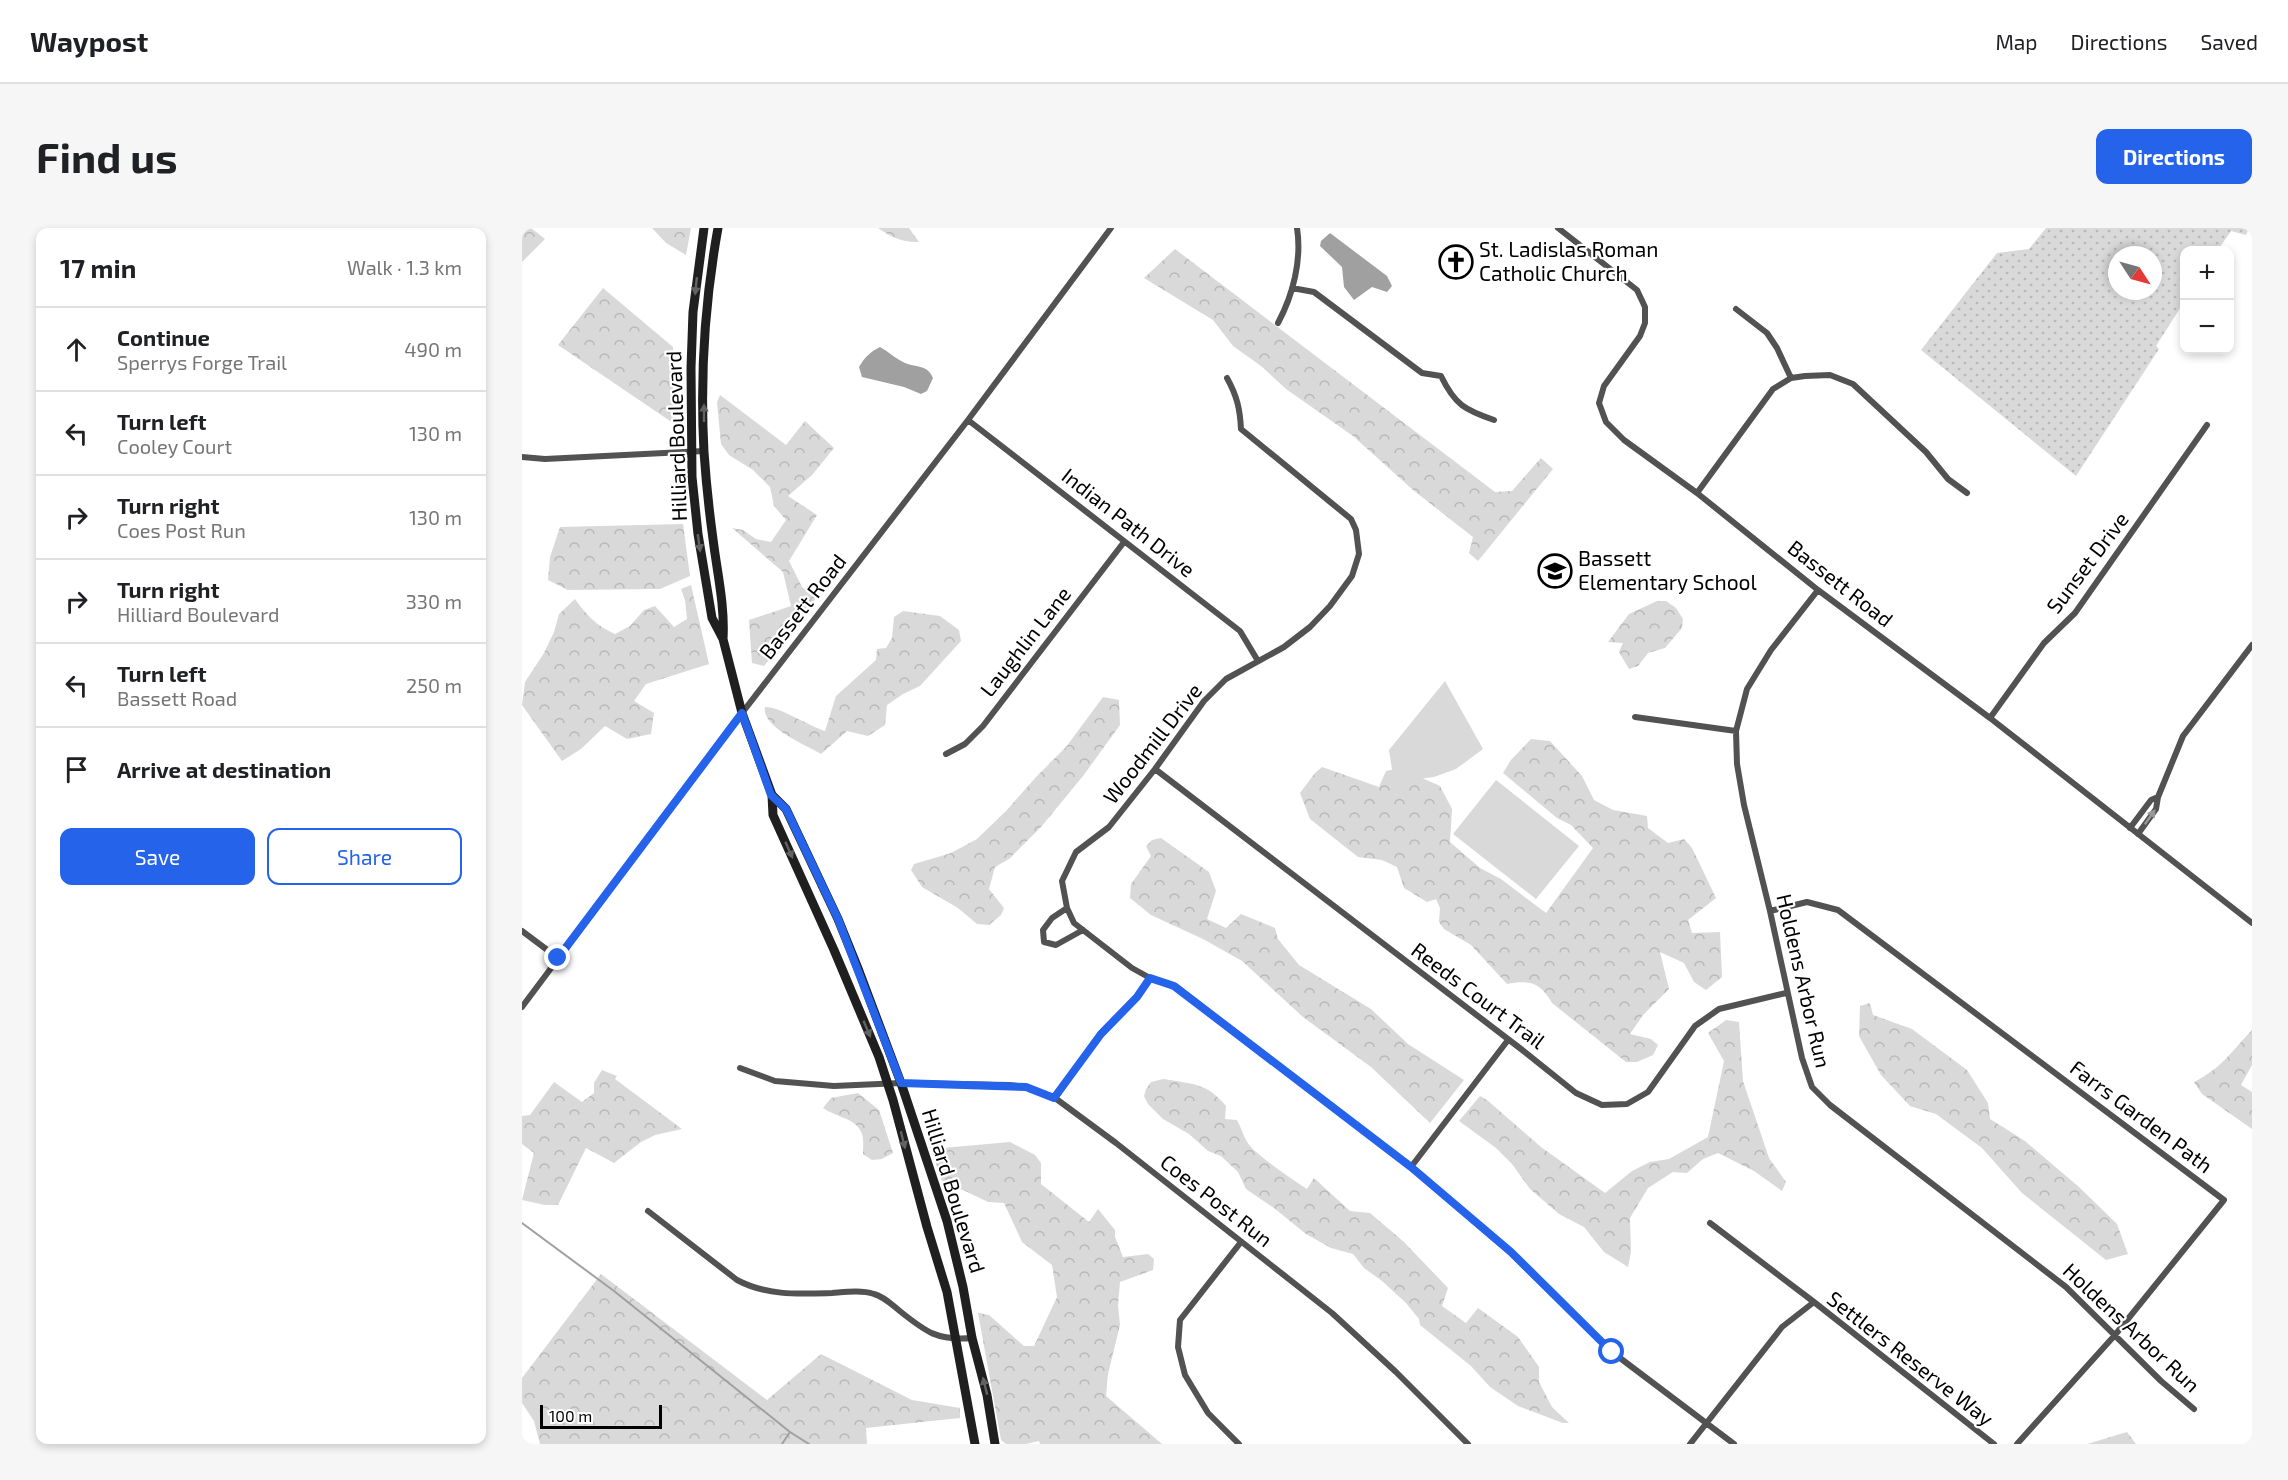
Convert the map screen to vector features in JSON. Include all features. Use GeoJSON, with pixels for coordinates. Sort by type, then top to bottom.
{"type":"FeatureCollection","features":[{"type":"Feature","properties":{"kind":"main road","name":"Hilliard Boulevard"},"geometry":{"type":"LineString","coordinates":[[704,228],[693,312],[692,451],[698,534],[712,618],[723,639],[742,713],[771,795],[773,815],[895,1083],[947,1292],[975,1444]]}},
{"type":"Feature","properties":{"kind":"main road","name":"Hilliard Boulevard"},"geometry":{"type":"LineString","coordinates":[[718,228],[711,269],[705,345],[704,451],[712,537],[725,616],[723,639]]}},
{"type":"Feature","properties":{"kind":"main road","name":"Hilliard Boulevard"},"geometry":{"type":"LineString","coordinates":[[771,795],[786,809],[838,919],[895,1083],[947,1221],[963,1287],[972,1338],[987,1395],[995,1444]]}},
{"type":"Feature","properties":{"kind":"street","name":"Bassett Road"},"geometry":{"type":"LineString","coordinates":[[522,1007],[742,713],[968,420],[1111,228]]}},
{"type":"Feature","properties":{"kind":"street"},"geometry":{"type":"LineString","coordinates":[[1278,323],[1286,309],[1292,288],[1299,252],[1297,228]]}},
{"type":"Feature","properties":{"kind":"street","name":"Bassett Road"},"geometry":{"type":"LineString","coordinates":[[1558,228],[1637,290],[1645,307],[1645,323],[1640,336],[1604,386],[1599,403],[1606,422],[1624,440],[1697,493],[1818,590],[1990,718],[2252,923]]}},
{"type":"Feature","properties":{"kind":"street"},"geometry":{"type":"LineString","coordinates":[[1292,288],[1314,292],[1422,373],[1441,376],[1449,392],[1466,410],[1494,420]]}},
{"type":"Feature","properties":{"kind":"street"},"geometry":{"type":"LineString","coordinates":[[1736,309],[1767,333],[1791,378]]}},
{"type":"Feature","properties":{"kind":"street"},"geometry":{"type":"LineString","coordinates":[[1697,493],[1773,389],[1791,378],[1830,375],[1853,384],[1926,452],[1948,478],[1967,493]]}},
{"type":"Feature","properties":{"kind":"street","name":"Woodmill Drive"},"geometry":{"type":"LineString","coordinates":[[1067,908],[1062,882],[1076,852],[1108,827],[1155,769],[1204,701],[1226,680],[1284,647],[1310,627],[1353,576],[1359,554],[1356,530],[1351,519],[1241,429],[1237,396],[1227,378]]}},
{"type":"Feature","properties":{"kind":"street","name":"Indian Path Drive"},"geometry":{"type":"LineString","coordinates":[[968,420],[1240,631],[1258,661]]}},
{"type":"Feature","properties":{"kind":"street","name":"Sunset Drive"},"geometry":{"type":"LineString","coordinates":[[1990,718],[2044,643],[2075,613],[2207,425]]}},
{"type":"Feature","properties":{"kind":"street"},"geometry":{"type":"LineString","coordinates":[[522,457],[545,459],[704,451]]}},
{"type":"Feature","properties":{"kind":"street","name":"Laughlin Lane"},"geometry":{"type":"LineString","coordinates":[[946,754],[965,744],[983,726],[1124,542]]}},
{"type":"Feature","properties":{"kind":"street","name":"Holdens Arbor Run"},"geometry":{"type":"LineString","coordinates":[[1818,590],[1772,650],[1748,689],[1736,731],[1737,764],[1744,805],[1770,911],[1786,993],[1802,1058],[1812,1087],[1830,1104],[2067,1287],[2160,1381],[2194,1409]]}},
{"type":"Feature","properties":{"kind":"street"},"geometry":{"type":"LineString","coordinates":[[2138,834],[2156,809],[2158,797],[2183,736],[2252,645]]}},
{"type":"Feature","properties":{"kind":"street"},"geometry":{"type":"LineString","coordinates":[[1635,717],[1736,731]]}},
{"type":"Feature","properties":{"kind":"street","name":"Reeds Court Trail"},"geometry":{"type":"LineString","coordinates":[[1155,769],[1576,1093],[1602,1105],[1627,1104],[1648,1092],[1695,1026],[1719,1009],[1786,993]]}},
{"type":"Feature","properties":{"kind":"street"},"geometry":{"type":"LineString","coordinates":[[2130,828],[2151,800],[2158,797]]}},
{"type":"Feature","properties":{"kind":"street","name":"Farrs Garden Path"},"geometry":{"type":"LineString","coordinates":[[1770,911],[1807,902],[1838,910],[2224,1200],[2115,1335],[2017,1444]]}},
{"type":"Feature","properties":{"kind":"street"},"geometry":{"type":"LineString","coordinates":[[1083,930],[1056,945],[1044,942],[1043,930],[1052,918],[1067,908],[1074,923],[1132,968],[1150,978],[1174,986],[1411,1167],[1511,1252],[1612,1352],[1734,1444]]}},
{"type":"Feature","properties":{"kind":"street"},"geometry":{"type":"LineString","coordinates":[[522,931],[558,958]]}},
{"type":"Feature","properties":{"kind":"street"},"geometry":{"type":"LineString","coordinates":[[1054,1098],[1101,1034],[1137,997],[1150,978]]}},
{"type":"Feature","properties":{"kind":"street"},"geometry":{"type":"LineString","coordinates":[[1411,1167],[1508,1040]]}},
{"type":"Feature","properties":{"kind":"street","name":"Coes Post Run"},"geometry":{"type":"LineString","coordinates":[[740,1068],[775,1081],[834,1086],[895,1083],[1026,1087],[1054,1098],[1116,1143],[1332,1313],[1396,1372],[1468,1444]]}},
{"type":"Feature","properties":{"kind":"street"},"geometry":{"type":"LineString","coordinates":[[648,1211],[737,1280],[750,1287],[793,1294],[856,1291],[873,1294],[885,1298],[925,1332],[957,1339],[972,1338]]}},
{"type":"Feature","properties":{"kind":"street"},"geometry":{"type":"LineString","coordinates":[[1710,1223],[1814,1302]]}},
{"type":"Feature","properties":{"kind":"street"},"geometry":{"type":"LineString","coordinates":[[1239,1444],[1208,1413],[1185,1375],[1178,1347],[1180,1320],[1241,1242]]}},
{"type":"Feature","properties":{"kind":"street","name":"Settlers Reserve Way"},"geometry":{"type":"LineString","coordinates":[[1689,1444],[1782,1327],[1814,1302],[1994,1444]]}},
{"type":"Feature","properties":{"kind":"green space"},"geometry":{"type":"Polygon","coordinates":[[[522,228],[531,228],[545,239],[522,262],[522,228]]]}},
{"type":"Feature","properties":{"kind":"green space"},"geometry":{"type":"Polygon","coordinates":[[[652,228],[691,228],[686,255],[666,243],[652,228]]]}},
{"type":"Feature","properties":{"kind":"green space"},"geometry":{"type":"Polygon","coordinates":[[[878,228],[909,228],[919,242],[897,239],[878,228]]]}},
{"type":"Feature","properties":{"kind":"green space"},"geometry":{"type":"Polygon","coordinates":[[[2046,228],[2249,228],[2246,235],[2231,231],[2221,246],[2180,246],[2180,308],[2156,346],[2159,349],[2076,476],[1921,350],[1997,253],[2029,249],[2046,228]]]}},
{"type":"Feature","properties":{"kind":"green space"},"geometry":{"type":"Polygon","coordinates":[[[1175,249],[1495,492],[1512,491],[1541,458],[1553,469],[1478,561],[1469,553],[1473,537],[1413,490],[1353,436],[1286,389],[1261,366],[1233,346],[1213,320],[1144,278],[1175,249]]]}},
{"type":"Feature","properties":{"kind":"green space"},"geometry":{"type":"Polygon","coordinates":[[[603,288],[673,347],[673,423],[558,345],[603,288]]]}},
{"type":"Feature","properties":{"kind":"green space"},"geometry":{"type":"Polygon","coordinates":[[[720,395],[786,445],[805,421],[834,448],[812,475],[788,496],[817,515],[789,561],[802,587],[816,598],[764,666],[752,663],[749,620],[791,606],[783,572],[732,528],[743,530],[756,539],[771,542],[786,520],[774,506],[770,487],[753,470],[729,455],[721,444],[717,402],[720,395]]]}},
{"type":"Feature","properties":{"kind":"green space"},"geometry":{"type":"Polygon","coordinates":[[[683,524],[690,576],[660,589],[568,590],[548,580],[550,557],[560,527],[683,524]]]}},
{"type":"Feature","properties":{"kind":"green space"},"geometry":{"type":"Polygon","coordinates":[[[691,585],[709,664],[646,684],[634,701],[654,713],[651,734],[627,739],[605,726],[581,749],[562,761],[522,705],[525,682],[544,653],[559,614],[575,599],[592,620],[615,634],[630,626],[644,610],[655,606],[674,627],[687,619],[681,589],[691,585]]]}},
{"type":"Feature","properties":{"kind":"green space"},"geometry":{"type":"Polygon","coordinates":[[[1657,601],[1666,601],[1676,608],[1683,619],[1682,628],[1665,648],[1648,653],[1638,666],[1629,669],[1619,652],[1623,643],[1608,642],[1629,614],[1657,601]]]}},
{"type":"Feature","properties":{"kind":"green space"},"geometry":{"type":"Polygon","coordinates":[[[903,611],[940,616],[959,630],[961,641],[920,686],[887,705],[885,725],[868,736],[847,731],[821,754],[786,735],[770,722],[765,707],[778,710],[825,731],[836,696],[876,660],[877,649],[886,648],[892,638],[894,617],[903,611]]]}},
{"type":"Feature","properties":{"kind":"green space"},"geometry":{"type":"Polygon","coordinates":[[[1445,681],[1483,749],[1456,769],[1434,777],[1394,782],[1389,750],[1445,681]]]}},
{"type":"Feature","properties":{"kind":"green space"},"geometry":{"type":"Polygon","coordinates":[[[1103,697],[1119,700],[1120,725],[1083,776],[1041,827],[1009,859],[995,867],[989,889],[1004,908],[1001,915],[989,925],[977,924],[958,908],[922,887],[911,870],[914,864],[951,853],[977,839],[1066,747],[1103,697]]]}},
{"type":"Feature","properties":{"kind":"green space"},"geometry":{"type":"Polygon","coordinates":[[[1531,739],[1550,741],[1582,776],[1594,800],[1613,810],[1647,816],[1648,828],[1668,843],[1684,839],[1692,848],[1716,898],[1688,920],[1692,933],[1720,932],[1722,977],[1706,990],[1694,982],[1684,963],[1660,952],[1669,989],[1643,1015],[1630,1034],[1651,1039],[1658,1045],[1653,1055],[1637,1062],[1626,1062],[1552,1003],[1543,991],[1533,984],[1522,982],[1507,984],[1471,945],[1444,929],[1439,922],[1440,908],[1436,899],[1427,902],[1404,888],[1397,867],[1382,860],[1358,857],[1310,819],[1300,793],[1322,767],[1379,787],[1386,771],[1400,768],[1440,786],[1452,809],[1450,842],[1480,868],[1501,879],[1546,913],[1593,848],[1571,825],[1557,818],[1503,773],[1511,760],[1531,739]]]}},
{"type":"Feature","properties":{"kind":"green space"},"geometry":{"type":"Polygon","coordinates":[[[1496,780],[1579,846],[1536,899],[1453,834],[1496,780]]]}},
{"type":"Feature","properties":{"kind":"green space"},"geometry":{"type":"Polygon","coordinates":[[[1161,838],[1209,872],[1216,891],[1207,919],[1226,928],[1241,914],[1275,928],[1278,939],[1299,965],[1371,1009],[1408,1044],[1464,1080],[1430,1123],[1371,1067],[1303,1017],[1242,961],[1205,940],[1151,915],[1130,898],[1131,884],[1151,856],[1146,846],[1152,840],[1161,838]]]}},
{"type":"Feature","properties":{"kind":"green space"},"geometry":{"type":"Polygon","coordinates":[[[1870,1003],[1873,1015],[1912,1029],[1967,1070],[1988,1103],[1990,1119],[2025,1141],[2079,1187],[2117,1224],[2128,1254],[2106,1260],[2022,1193],[1982,1148],[1936,1114],[1910,1106],[1881,1075],[1859,1036],[1860,1006],[1870,1003]]]}},
{"type":"Feature","properties":{"kind":"green space"},"geometry":{"type":"Polygon","coordinates":[[[1726,1020],[1739,1022],[1743,1081],[1769,1158],[1786,1182],[1782,1191],[1754,1171],[1718,1153],[1703,1159],[1687,1173],[1673,1172],[1648,1188],[1630,1218],[1631,1252],[1628,1267],[1604,1252],[1584,1227],[1559,1214],[1530,1189],[1512,1164],[1496,1148],[1459,1121],[1480,1096],[1541,1147],[1605,1193],[1632,1171],[1650,1162],[1669,1159],[1708,1137],[1724,1061],[1708,1033],[1726,1020]]]}},
{"type":"Feature","properties":{"kind":"green space"},"geometry":{"type":"Polygon","coordinates":[[[2252,1030],[2252,1065],[2241,1085],[2252,1092],[2252,1129],[2202,1094],[2194,1082],[2219,1065],[2252,1030]]]}},
{"type":"Feature","properties":{"kind":"green space"},"geometry":{"type":"Polygon","coordinates":[[[602,1070],[617,1076],[615,1079],[682,1129],[655,1135],[641,1142],[614,1163],[586,1148],[558,1205],[522,1200],[534,1153],[522,1144],[522,1116],[530,1115],[554,1082],[582,1102],[594,1093],[594,1083],[602,1070]]]}},
{"type":"Feature","properties":{"kind":"green space"},"geometry":{"type":"Polygon","coordinates":[[[1163,1079],[1198,1085],[1212,1092],[1226,1106],[1225,1119],[1237,1120],[1251,1147],[1274,1167],[1307,1189],[1314,1178],[1350,1211],[1370,1213],[1404,1242],[1448,1288],[1442,1306],[1466,1323],[1478,1308],[1518,1337],[1539,1367],[1539,1382],[1552,1407],[1569,1423],[1563,1423],[1518,1406],[1490,1387],[1471,1366],[1420,1325],[1419,1319],[1406,1303],[1364,1268],[1353,1254],[1331,1248],[1306,1234],[1246,1189],[1238,1172],[1221,1156],[1208,1151],[1189,1134],[1163,1119],[1148,1104],[1144,1096],[1151,1082],[1163,1079]]]}},
{"type":"Feature","properties":{"kind":"green space"},"geometry":{"type":"Polygon","coordinates":[[[858,1093],[879,1110],[893,1153],[882,1159],[872,1160],[863,1154],[863,1136],[855,1124],[823,1108],[831,1098],[858,1093]]]}},
{"type":"Feature","properties":{"kind":"green space"},"geometry":{"type":"Polygon","coordinates":[[[1010,1142],[1035,1155],[1041,1163],[1041,1184],[1089,1222],[1098,1209],[1115,1230],[1115,1237],[1123,1257],[1148,1254],[1154,1259],[1153,1270],[1120,1282],[1118,1305],[1120,1325],[1108,1374],[1106,1396],[1162,1444],[1040,1444],[1039,1441],[1026,1444],[1006,1444],[1001,1440],[978,1313],[989,1315],[1024,1346],[1034,1346],[1057,1297],[1052,1265],[1022,1242],[1004,1203],[988,1202],[963,1190],[949,1187],[942,1181],[931,1149],[1010,1142]]]}},
{"type":"Feature","properties":{"kind":"green space"},"geometry":{"type":"Polygon","coordinates":[[[601,1274],[767,1400],[821,1354],[912,1400],[960,1408],[960,1418],[866,1428],[867,1444],[540,1444],[534,1421],[522,1403],[522,1378],[601,1274]]]}},
{"type":"Feature","properties":{"kind":"green space"},"geometry":{"type":"Polygon","coordinates":[[[2127,1432],[2136,1444],[2087,1444],[2127,1432]]]}},
{"type":"Feature","properties":{"kind":"shaded area"},"geometry":{"type":"Polygon","coordinates":[[[1330,233],[1387,276],[1392,286],[1387,292],[1372,287],[1354,300],[1344,287],[1342,267],[1320,246],[1321,241],[1330,233]]]}},
{"type":"Feature","properties":{"kind":"shaded area"},"geometry":{"type":"Polygon","coordinates":[[[880,347],[905,363],[928,370],[933,378],[927,391],[921,394],[904,387],[862,377],[859,367],[863,360],[880,347]]]}},
{"type":"Feature","properties":{"kind":"waterway"},"geometry":{"type":"LineString","coordinates":[[522,1223],[614,1291],[790,1432],[809,1444]]}},
{"type":"Feature","properties":{"kind":"waterway"},"geometry":{"type":"LineString","coordinates":[[782,1444],[790,1432]]}},
{"type":"Feature","properties":{"kind":"place","name":"St. Ladislas Roman Catholic Church"},"geometry":{"type":"Point","coordinates":[1456,262]}},
{"type":"Feature","properties":{"kind":"place","name":"Bassett Elementary School"},"geometry":{"type":"Point","coordinates":[1555,571]}},
{"type":"Feature","properties":{"kind":"route"},"geometry":{"type":"LineString","coordinates":[[558,958],[742,713],[771,795],[786,809],[838,919],[901,1083],[1009,1085],[1026,1087],[1054,1098],[1101,1034],[1137,997],[1150,978],[1174,986],[1411,1167],[1511,1252],[1612,1352]]}}]}
